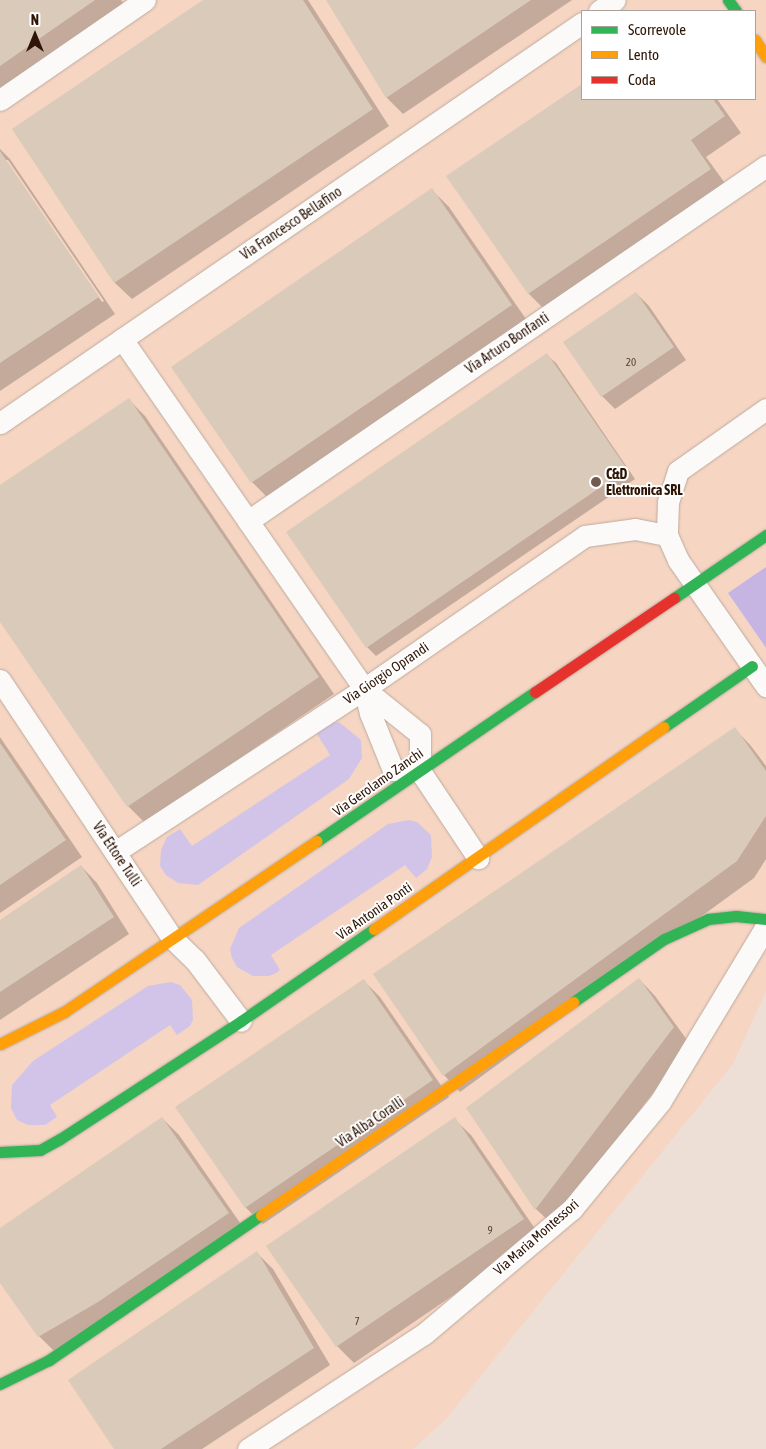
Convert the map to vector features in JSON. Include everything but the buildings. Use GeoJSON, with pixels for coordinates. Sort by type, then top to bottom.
{"type":"FeatureCollection","features":[{"type":"Feature","properties":{"kind":"street"},"geometry":{"type":"LineString","coordinates":[[0,100],[145,0]]}},
{"type":"Feature","properties":{"kind":"street"},"geometry":{"type":"LineString","coordinates":[[600,10],[615,0]]}},
{"type":"Feature","properties":{"kind":"street","name":"Via Francesco Bellafino"},"geometry":{"type":"LineString","coordinates":[[0,423],[581,24]]}},
{"type":"Feature","properties":{"kind":"street"},"geometry":{"type":"LineString","coordinates":[[756,42],[766,57]]}},
{"type":"Feature","properties":{"kind":"street","name":"Via Arturo Bonfanti"},"geometry":{"type":"LineString","coordinates":[[248,521],[766,166]]}},
{"type":"Feature","properties":{"kind":"street"},"geometry":{"type":"LineString","coordinates":[[122,339],[364,689],[420,734],[420,771],[478,858]]}},
{"type":"Feature","properties":{"kind":"street"},"geometry":{"type":"LineString","coordinates":[[766,409],[678,471],[668,502],[667,535],[678,560],[766,686]]}},
{"type":"Feature","properties":{"kind":"street","name":"Via Giorgio Oprandi"},"geometry":{"type":"LineString","coordinates":[[115,852],[364,689],[585,536],[634,529],[667,535]]}},
{"type":"Feature","properties":{"kind":"street","name":"Via Gerolamo Zanchi"},"geometry":{"type":"LineString","coordinates":[[0,1044],[64,1012],[174,940],[766,535]]}},
{"type":"Feature","properties":{"kind":"street","name":"Via Antonia Ponti"},"geometry":{"type":"LineString","coordinates":[[0,1152],[40,1150],[60,1139],[241,1021],[752,666]]}},
{"type":"Feature","properties":{"kind":"street","name":"Via Ettore Tulli"},"geometry":{"type":"LineString","coordinates":[[0,680],[174,940],[195,960],[241,1021]]}},
{"type":"Feature","properties":{"kind":"street"},"geometry":{"type":"LineString","coordinates":[[364,689],[370,713],[392,770],[420,771]]}},
{"type":"Feature","properties":{"kind":"street","name":"Via Alba Coralli"},"geometry":{"type":"LineString","coordinates":[[0,1384],[49,1360],[664,940],[708,918],[736,916],[766,919]]}},
{"type":"Feature","properties":{"kind":"street","name":"Via Maria Montessori"},"geometry":{"type":"LineString","coordinates":[[248,1449],[424,1334],[572,1209],[660,1102],[766,926]]}},
{"type":"Feature","properties":{"kind":"shaded area"},"geometry":{"type":"Polygon","coordinates":[[[0,0],[766,0],[766,567],[728,593],[766,648],[766,991],[733,1064],[446,1419],[413,1449],[0,1449],[0,0]]]}},
{"type":"Feature","properties":{"kind":"shaded area"},"geometry":{"type":"Polygon","coordinates":[[[766,567],[766,648],[728,593],[766,567]]]}},
{"type":"Feature","properties":{"kind":"shaded area"},"geometry":{"type":"Polygon","coordinates":[[[339,722],[361,740],[362,758],[349,779],[198,885],[178,883],[166,875],[160,866],[161,850],[167,837],[180,829],[192,846],[330,755],[314,729],[321,724],[339,722]]]}},
{"type":"Feature","properties":{"kind":"shaded area"},"geometry":{"type":"Polygon","coordinates":[[[409,820],[417,822],[431,835],[432,857],[427,869],[416,878],[405,865],[271,955],[280,970],[276,973],[269,976],[253,976],[237,967],[230,949],[239,928],[388,824],[409,820]]]}},
{"type":"Feature","properties":{"kind":"shaded area"},"geometry":{"type":"Polygon","coordinates":[[[171,982],[180,985],[192,1000],[193,1020],[190,1026],[177,1035],[170,1025],[50,1105],[57,1117],[45,1125],[28,1125],[17,1120],[11,1108],[12,1085],[33,1061],[148,986],[171,982]]]}},
{"type":"Feature","properties":{"kind":"traffic: fast"},"geometry":{"type":"LineString","coordinates":[[728,0],[735,10]]}},
{"type":"Feature","properties":{"kind":"traffic: fast"},"geometry":{"type":"LineString","coordinates":[[674,598],[766,535]]}},
{"type":"Feature","properties":{"kind":"traffic: fast"},"geometry":{"type":"LineString","coordinates":[[664,727],[752,666]]}},
{"type":"Feature","properties":{"kind":"traffic: fast"},"geometry":{"type":"LineString","coordinates":[[317,841],[535,692]]}},
{"type":"Feature","properties":{"kind":"traffic: fast"},"geometry":{"type":"LineString","coordinates":[[573,1002],[664,939],[708,919],[736,916],[766,919]]}},
{"type":"Feature","properties":{"kind":"traffic: fast"},"geometry":{"type":"LineString","coordinates":[[0,1152],[40,1150],[60,1139],[241,1021],[374,929]]}},
{"type":"Feature","properties":{"kind":"traffic: fast"},"geometry":{"type":"LineString","coordinates":[[0,1384],[49,1360],[261,1215]]}},
{"type":"Feature","properties":{"kind":"traffic: slow"},"geometry":{"type":"LineString","coordinates":[[756,42],[766,57]]}},
{"type":"Feature","properties":{"kind":"traffic: slow"},"geometry":{"type":"LineString","coordinates":[[374,929],[664,727]]}},
{"type":"Feature","properties":{"kind":"traffic: slow"},"geometry":{"type":"LineString","coordinates":[[0,1044],[64,1012],[317,841]]}},
{"type":"Feature","properties":{"kind":"traffic: slow"},"geometry":{"type":"LineString","coordinates":[[261,1215],[573,1002]]}},
{"type":"Feature","properties":{"kind":"traffic: jam"},"geometry":{"type":"LineString","coordinates":[[535,692],[674,598]]}},
{"type":"Feature","properties":{"kind":"place","name":"C&D Elettronica SRL"},"geometry":{"type":"Point","coordinates":[596,482]}}]}
